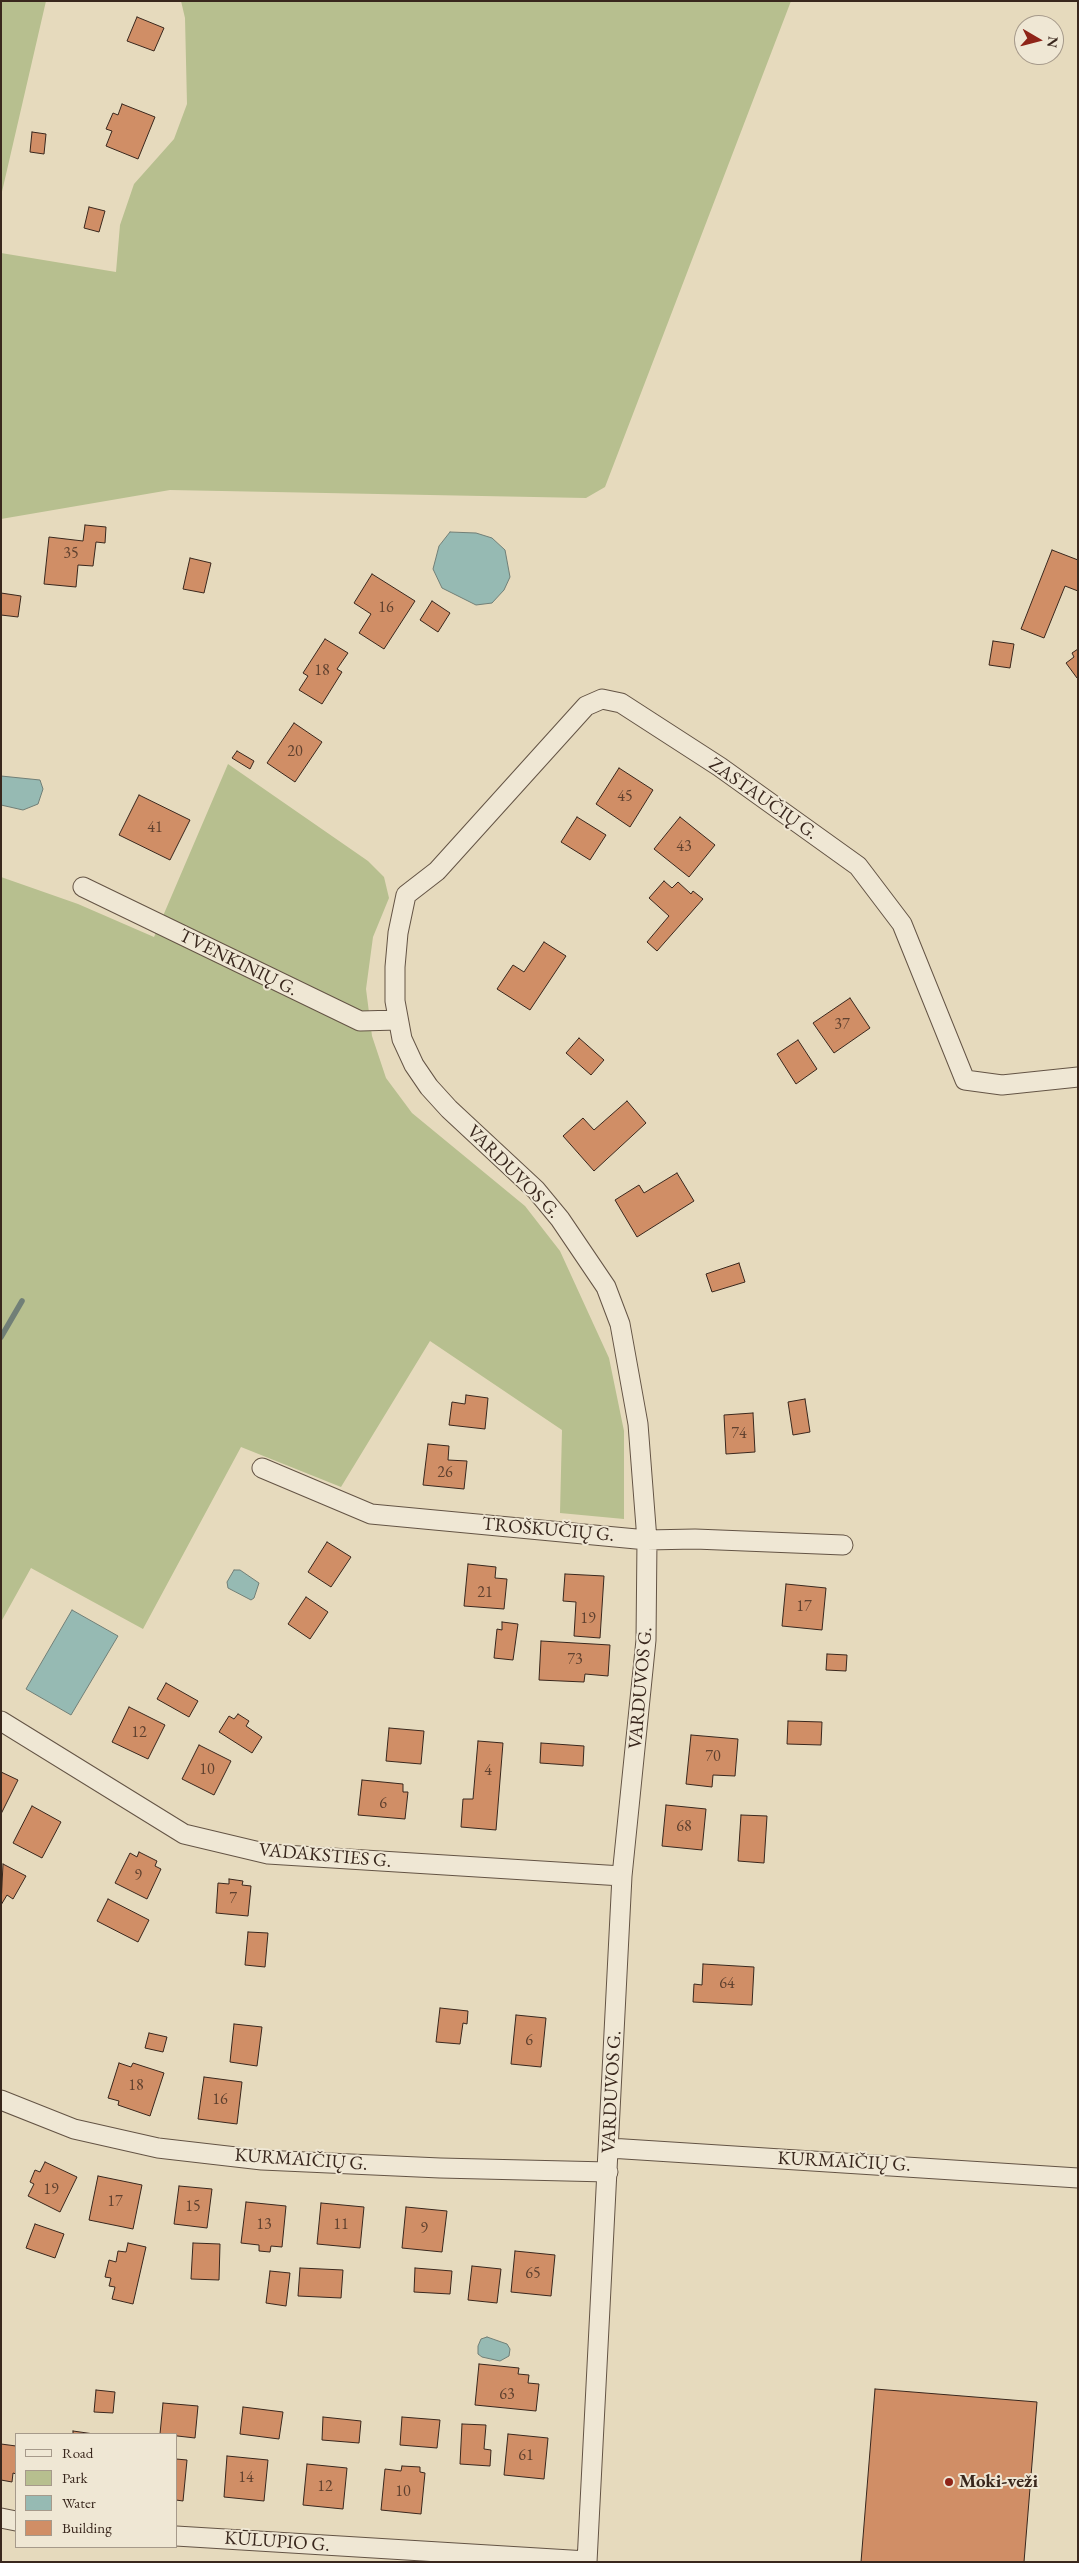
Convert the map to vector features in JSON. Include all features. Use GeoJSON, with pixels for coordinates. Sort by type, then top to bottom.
{"type":"FeatureCollection","features":[{"type":"Feature","properties":{"kind":"street","name":"ZASTAUČIŲ G."},"geometry":{"type":"LineString","coordinates":[[406,895],[437,871],[586,706],[602,699],[621,703],[720,767],[858,866],[902,924],[965,1080],[1002,1085],[1078,1077]]}},
{"type":"Feature","properties":{"kind":"street","name":"TVENKINIŲ G."},"geometry":{"type":"LineString","coordinates":[[83,887],[360,1021],[398,1020]]}},
{"type":"Feature","properties":{"kind":"street","name":"VARDUVOS G."},"geometry":{"type":"LineString","coordinates":[[406,895],[398,934],[395,966],[395,1001],[402,1039],[414,1064],[429,1087],[449,1109],[536,1190],[560,1219],[606,1287],[620,1324],[629,1363],[639,1433],[647,1540],[646,1640],[622,1876],[587,2562]]}},
{"type":"Feature","properties":{"kind":"street","name":"TROŠKUČIŲ G."},"geometry":{"type":"LineString","coordinates":[[262,1468],[371,1514],[647,1540],[843,1545]]}},
{"type":"Feature","properties":{"kind":"street","name":"VADAKSTIES G."},"geometry":{"type":"LineString","coordinates":[[1,1721],[184,1834],[268,1854],[622,1876]]}},
{"type":"Feature","properties":{"kind":"street","name":"KURMAIČIŲ G."},"geometry":{"type":"LineString","coordinates":[[1,2100],[74,2129],[177,2150],[262,2160],[440,2168],[608,2172]]}},
{"type":"Feature","properties":{"kind":"street","name":"KURMAIČIŲ G."},"geometry":{"type":"LineString","coordinates":[[609,2148],[1078,2178]]}},
{"type":"Feature","properties":{"kind":"street"},"geometry":{"type":"LineString","coordinates":[[1,2518],[15,2522]]}},
{"type":"Feature","properties":{"kind":"street","name":"KŪLUPIO G."},"geometry":{"type":"LineString","coordinates":[[178,2536],[587,2562]]}},
{"type":"Feature","properties":{"kind":"green space"},"geometry":{"type":"Polygon","coordinates":[[[1,1],[46,1],[1,196],[1,1]]]}},
{"type":"Feature","properties":{"kind":"green space"},"geometry":{"type":"Polygon","coordinates":[[[181,1],[791,1],[605,487],[586,498],[170,490],[1,519],[1,253],[116,272],[120,225],[134,184],[174,139],[187,104],[185,18],[181,1]]]}},
{"type":"Feature","properties":{"kind":"green space"},"geometry":{"type":"Polygon","coordinates":[[[228,764],[368,861],[384,877],[389,898],[373,937],[366,989],[372,1036],[386,1078],[412,1113],[525,1206],[560,1251],[609,1358],[624,1431],[624,1519],[560,1513],[562,1430],[430,1341],[341,1487],[241,1447],[143,1629],[31,1568],[1,1622],[1,877],[78,904],[154,937],[228,764]]]}},
{"type":"Feature","properties":{"kind":"water"},"geometry":{"type":"Polygon","coordinates":[[[450,532],[476,533],[492,538],[505,550],[510,577],[504,590],[492,603],[476,605],[442,588],[433,569],[439,546],[450,532]]]}},
{"type":"Feature","properties":{"kind":"water"},"geometry":{"type":"Polygon","coordinates":[[[1,776],[40,780],[43,789],[38,804],[23,810],[1,805],[1,776]]]}},
{"type":"Feature","properties":{"kind":"water"},"geometry":{"type":"Polygon","coordinates":[[[234,1570],[240,1570],[259,1583],[254,1598],[251,1600],[228,1588],[227,1582],[234,1570]]]}},
{"type":"Feature","properties":{"kind":"water"},"geometry":{"type":"Polygon","coordinates":[[[72,1610],[118,1636],[71,1715],[26,1689],[72,1610]]]}},
{"type":"Feature","properties":{"kind":"water"},"geometry":{"type":"Polygon","coordinates":[[[487,2337],[507,2344],[510,2349],[509,2356],[500,2361],[482,2357],[478,2354],[478,2346],[481,2339],[487,2337]]]}},
{"type":"Feature","properties":{"kind":"building"},"geometry":{"type":"Polygon","coordinates":[[[137,17],[164,28],[154,51],[127,41],[137,17]]]}},
{"type":"Feature","properties":{"kind":"building"},"geometry":{"type":"Polygon","coordinates":[[[122,104],[155,117],[138,159],[106,146],[112,131],[106,129],[113,113],[118,115],[122,104]]]}},
{"type":"Feature","properties":{"kind":"building"},"geometry":{"type":"Polygon","coordinates":[[[32,132],[46,134],[44,154],[30,152],[32,132]]]}},
{"type":"Feature","properties":{"kind":"building"},"geometry":{"type":"Polygon","coordinates":[[[89,207],[105,211],[99,232],[84,228],[89,207]]]}},
{"type":"Feature","properties":{"kind":"building"},"geometry":{"type":"Polygon","coordinates":[[[85,525],[106,527],[105,543],[96,542],[93,566],[78,565],[76,587],[44,584],[49,537],[83,541],[85,525]]]}},
{"type":"Feature","properties":{"kind":"building"},"geometry":{"type":"Polygon","coordinates":[[[1052,550],[1078,560],[1078,591],[1065,586],[1044,638],[1021,629],[1052,550]]]}},
{"type":"Feature","properties":{"kind":"building"},"geometry":{"type":"Polygon","coordinates":[[[190,558],[211,563],[204,593],[183,589],[190,558]]]}},
{"type":"Feature","properties":{"kind":"building"},"geometry":{"type":"Polygon","coordinates":[[[372,574],[415,601],[384,649],[359,633],[371,614],[354,603],[372,574]]]}},
{"type":"Feature","properties":{"kind":"building"},"geometry":{"type":"Polygon","coordinates":[[[1,593],[21,596],[18,617],[1,615],[1,593]]]}},
{"type":"Feature","properties":{"kind":"building"},"geometry":{"type":"Polygon","coordinates":[[[432,601],[450,613],[438,632],[420,620],[432,601]]]}},
{"type":"Feature","properties":{"kind":"building"},"geometry":{"type":"Polygon","coordinates":[[[325,639],[348,653],[337,669],[342,672],[322,704],[299,690],[308,676],[303,673],[325,639]]]}},
{"type":"Feature","properties":{"kind":"building"},"geometry":{"type":"Polygon","coordinates":[[[993,641],[1014,644],[1010,668],[989,665],[993,641]]]}},
{"type":"Feature","properties":{"kind":"building"},"geometry":{"type":"Polygon","coordinates":[[[1078,649],[1077,678],[1066,663],[1074,657],[1072,653],[1078,649]]]}},
{"type":"Feature","properties":{"kind":"building"},"geometry":{"type":"Polygon","coordinates":[[[294,723],[322,742],[295,782],[267,763],[294,723]]]}},
{"type":"Feature","properties":{"kind":"building"},"geometry":{"type":"Polygon","coordinates":[[[237,751],[254,761],[250,769],[232,758],[237,751]]]}},
{"type":"Feature","properties":{"kind":"building"},"geometry":{"type":"Polygon","coordinates":[[[619,768],[653,790],[630,827],[596,804],[619,768]]]}},
{"type":"Feature","properties":{"kind":"building"},"geometry":{"type":"Polygon","coordinates":[[[139,795],[190,820],[170,860],[119,835],[139,795]]]}},
{"type":"Feature","properties":{"kind":"building"},"geometry":{"type":"Polygon","coordinates":[[[577,817],[606,835],[590,860],[561,842],[577,817]]]}},
{"type":"Feature","properties":{"kind":"building"},"geometry":{"type":"Polygon","coordinates":[[[680,817],[715,845],[689,877],[654,849],[680,817]]]}},
{"type":"Feature","properties":{"kind":"building"},"geometry":{"type":"Polygon","coordinates":[[[664,881],[672,888],[678,882],[691,894],[693,891],[703,899],[657,951],[647,942],[669,916],[649,898],[664,881]]]}},
{"type":"Feature","properties":{"kind":"building"},"geometry":{"type":"Polygon","coordinates":[[[544,942],[566,956],[530,1010],[497,989],[513,965],[524,972],[544,942]]]}},
{"type":"Feature","properties":{"kind":"building"},"geometry":{"type":"Polygon","coordinates":[[[850,998],[870,1028],[834,1053],[813,1023],[850,998]]]}},
{"type":"Feature","properties":{"kind":"building"},"geometry":{"type":"Polygon","coordinates":[[[579,1038],[604,1060],[591,1075],[566,1053],[579,1038]]]}},
{"type":"Feature","properties":{"kind":"building"},"geometry":{"type":"Polygon","coordinates":[[[798,1040],[817,1069],[796,1084],[777,1054],[798,1040]]]}},
{"type":"Feature","properties":{"kind":"building"},"geometry":{"type":"Polygon","coordinates":[[[627,1101],[646,1123],[594,1171],[563,1136],[583,1118],[594,1130],[627,1101]]]}},
{"type":"Feature","properties":{"kind":"building"},"geometry":{"type":"Polygon","coordinates":[[[677,1173],[694,1201],[637,1237],[615,1200],[639,1185],[644,1193],[677,1173]]]}},
{"type":"Feature","properties":{"kind":"building"},"geometry":{"type":"Polygon","coordinates":[[[739,1263],[745,1282],[712,1292],[706,1274],[739,1263]]]}},
{"type":"Feature","properties":{"kind":"building"},"geometry":{"type":"Polygon","coordinates":[[[466,1395],[488,1398],[485,1429],[449,1425],[452,1402],[465,1404],[466,1395]]]}},
{"type":"Feature","properties":{"kind":"building"},"geometry":{"type":"Polygon","coordinates":[[[805,1399],[810,1432],[793,1435],[788,1402],[805,1399]]]}},
{"type":"Feature","properties":{"kind":"building"},"geometry":{"type":"Polygon","coordinates":[[[753,1413],[755,1452],[726,1454],[724,1415],[753,1413]]]}},
{"type":"Feature","properties":{"kind":"building"},"geometry":{"type":"Polygon","coordinates":[[[428,1444],[449,1446],[448,1460],[467,1461],[464,1489],[423,1485],[428,1444]]]}},
{"type":"Feature","properties":{"kind":"building"},"geometry":{"type":"Polygon","coordinates":[[[327,1542],[351,1557],[331,1587],[308,1572],[327,1542]]]}},
{"type":"Feature","properties":{"kind":"building"},"geometry":{"type":"Polygon","coordinates":[[[468,1564],[496,1567],[495,1578],[507,1579],[504,1609],[464,1606],[468,1564]]]}},
{"type":"Feature","properties":{"kind":"building"},"geometry":{"type":"Polygon","coordinates":[[[565,1574],[604,1576],[600,1638],[574,1636],[576,1602],[563,1601],[565,1574]]]}},
{"type":"Feature","properties":{"kind":"building"},"geometry":{"type":"Polygon","coordinates":[[[786,1584],[826,1588],[822,1630],[782,1626],[786,1584]]]}},
{"type":"Feature","properties":{"kind":"building"},"geometry":{"type":"Polygon","coordinates":[[[306,1597],[328,1612],[310,1639],[288,1624],[306,1597]]]}},
{"type":"Feature","properties":{"kind":"building"},"geometry":{"type":"Polygon","coordinates":[[[502,1622],[518,1624],[513,1660],[494,1658],[497,1629],[502,1630],[502,1622]]]}},
{"type":"Feature","properties":{"kind":"building"},"geometry":{"type":"Polygon","coordinates":[[[541,1641],[610,1645],[608,1676],[585,1674],[584,1682],[539,1680],[541,1641]]]}},
{"type":"Feature","properties":{"kind":"building"},"geometry":{"type":"Polygon","coordinates":[[[827,1654],[847,1655],[846,1671],[826,1670],[827,1654]]]}},
{"type":"Feature","properties":{"kind":"building"},"geometry":{"type":"Polygon","coordinates":[[[166,1683],[198,1701],[189,1717],[157,1699],[166,1683]]]}},
{"type":"Feature","properties":{"kind":"building"},"geometry":{"type":"Polygon","coordinates":[[[129,1707],[165,1725],[148,1759],[112,1742],[129,1707]]]}},
{"type":"Feature","properties":{"kind":"building"},"geometry":{"type":"Polygon","coordinates":[[[238,1714],[249,1721],[246,1726],[262,1737],[252,1753],[219,1732],[229,1716],[234,1719],[238,1714]]]}},
{"type":"Feature","properties":{"kind":"building"},"geometry":{"type":"Polygon","coordinates":[[[788,1721],[822,1722],[821,1745],[787,1744],[788,1721]]]}},
{"type":"Feature","properties":{"kind":"building"},"geometry":{"type":"Polygon","coordinates":[[[389,1728],[424,1731],[421,1764],[386,1761],[389,1728]]]}},
{"type":"Feature","properties":{"kind":"building"},"geometry":{"type":"Polygon","coordinates":[[[691,1735],[738,1739],[735,1776],[713,1775],[712,1787],[686,1784],[691,1735]]]}},
{"type":"Feature","properties":{"kind":"building"},"geometry":{"type":"Polygon","coordinates":[[[478,1741],[503,1743],[496,1830],[461,1827],[463,1799],[473,1799],[478,1741]]]}},
{"type":"Feature","properties":{"kind":"building"},"geometry":{"type":"Polygon","coordinates":[[[541,1743],[584,1746],[583,1766],[540,1763],[541,1743]]]}},
{"type":"Feature","properties":{"kind":"building"},"geometry":{"type":"Polygon","coordinates":[[[199,1745],[231,1761],[214,1795],[182,1779],[199,1745]]]}},
{"type":"Feature","properties":{"kind":"building"},"geometry":{"type":"Polygon","coordinates":[[[1,1772],[18,1780],[1,1814],[1,1772]]]}},
{"type":"Feature","properties":{"kind":"building"},"geometry":{"type":"Polygon","coordinates":[[[362,1780],[403,1784],[403,1792],[408,1792],[405,1819],[358,1815],[362,1780]]]}},
{"type":"Feature","properties":{"kind":"building"},"geometry":{"type":"Polygon","coordinates":[[[666,1805],[706,1809],[702,1850],[662,1846],[666,1805]]]}},
{"type":"Feature","properties":{"kind":"building"},"geometry":{"type":"Polygon","coordinates":[[[32,1806],[61,1822],[42,1858],[13,1843],[32,1806]]]}},
{"type":"Feature","properties":{"kind":"building"},"geometry":{"type":"Polygon","coordinates":[[[741,1815],[767,1816],[764,1863],[738,1861],[741,1815]]]}},
{"type":"Feature","properties":{"kind":"building"},"geometry":{"type":"Polygon","coordinates":[[[139,1852],[157,1861],[155,1866],[161,1869],[147,1899],[115,1883],[130,1853],[137,1857],[139,1852]]]}},
{"type":"Feature","properties":{"kind":"building"},"geometry":{"type":"Polygon","coordinates":[[[3,1864],[26,1876],[13,1899],[7,1895],[1,1905],[3,1864]]]}},
{"type":"Feature","properties":{"kind":"building"},"geometry":{"type":"Polygon","coordinates":[[[229,1879],[243,1881],[242,1885],[251,1886],[248,1916],[216,1913],[218,1883],[229,1884],[229,1879]]]}},
{"type":"Feature","properties":{"kind":"building"},"geometry":{"type":"Polygon","coordinates":[[[108,1899],[149,1920],[138,1942],[97,1921],[108,1899]]]}},
{"type":"Feature","properties":{"kind":"building"},"geometry":{"type":"Polygon","coordinates":[[[248,1932],[268,1933],[265,1967],[245,1965],[248,1932]]]}},
{"type":"Feature","properties":{"kind":"building"},"geometry":{"type":"Polygon","coordinates":[[[703,1964],[754,1967],[752,2005],[693,2002],[694,1984],[702,1985],[703,1964]]]}},
{"type":"Feature","properties":{"kind":"building"},"geometry":{"type":"Polygon","coordinates":[[[440,2008],[468,2011],[467,2024],[463,2023],[460,2044],[436,2042],[440,2008]]]}},
{"type":"Feature","properties":{"kind":"building"},"geometry":{"type":"Polygon","coordinates":[[[516,2015],[546,2018],[541,2067],[511,2064],[516,2015]]]}},
{"type":"Feature","properties":{"kind":"building"},"geometry":{"type":"Polygon","coordinates":[[[234,2024],[262,2027],[257,2066],[230,2062],[234,2024]]]}},
{"type":"Feature","properties":{"kind":"building"},"geometry":{"type":"Polygon","coordinates":[[[149,2033],[167,2037],[163,2052],[145,2048],[149,2033]]]}},
{"type":"Feature","properties":{"kind":"building"},"geometry":{"type":"Polygon","coordinates":[[[119,2063],[131,2067],[133,2063],[164,2073],[150,2116],[118,2105],[119,2101],[108,2098],[119,2063]]]}},
{"type":"Feature","properties":{"kind":"building"},"geometry":{"type":"Polygon","coordinates":[[[204,2077],[242,2082],[237,2124],[198,2119],[204,2077]]]}},
{"type":"Feature","properties":{"kind":"building"},"geometry":{"type":"Polygon","coordinates":[[[45,2162],[77,2177],[60,2212],[28,2196],[34,2184],[30,2182],[35,2170],[40,2172],[45,2162]]]}},
{"type":"Feature","properties":{"kind":"building"},"geometry":{"type":"Polygon","coordinates":[[[98,2176],[142,2185],[133,2229],[89,2220],[98,2176]]]}},
{"type":"Feature","properties":{"kind":"building"},"geometry":{"type":"Polygon","coordinates":[[[179,2186],[212,2189],[207,2228],[174,2224],[179,2186]]]}},
{"type":"Feature","properties":{"kind":"building"},"geometry":{"type":"Polygon","coordinates":[[[246,2202],[286,2206],[282,2247],[271,2246],[270,2252],[259,2251],[259,2245],[241,2243],[246,2202]]]}},
{"type":"Feature","properties":{"kind":"building"},"geometry":{"type":"Polygon","coordinates":[[[321,2203],[364,2207],[360,2248],[317,2244],[321,2203]]]}},
{"type":"Feature","properties":{"kind":"building"},"geometry":{"type":"Polygon","coordinates":[[[406,2207],[447,2211],[442,2252],[402,2248],[406,2207]]]}},
{"type":"Feature","properties":{"kind":"building"},"geometry":{"type":"Polygon","coordinates":[[[35,2224],[64,2234],[55,2258],[26,2248],[35,2224]]]}},
{"type":"Feature","properties":{"kind":"building"},"geometry":{"type":"Polygon","coordinates":[[[128,2243],[146,2247],[133,2304],[112,2299],[115,2287],[109,2286],[111,2278],[105,2277],[109,2260],[116,2262],[118,2251],[126,2252],[128,2243]]]}},
{"type":"Feature","properties":{"kind":"building"},"geometry":{"type":"Polygon","coordinates":[[[193,2243],[220,2244],[219,2280],[191,2279],[193,2243]]]}},
{"type":"Feature","properties":{"kind":"building"},"geometry":{"type":"Polygon","coordinates":[[[515,2251],[555,2255],[551,2296],[511,2292],[515,2251]]]}},
{"type":"Feature","properties":{"kind":"building"},"geometry":{"type":"Polygon","coordinates":[[[472,2266],[501,2269],[497,2303],[468,2300],[472,2266]]]}},
{"type":"Feature","properties":{"kind":"building"},"geometry":{"type":"Polygon","coordinates":[[[300,2268],[343,2270],[341,2298],[298,2296],[300,2268]]]}},
{"type":"Feature","properties":{"kind":"building"},"geometry":{"type":"Polygon","coordinates":[[[415,2268],[452,2271],[450,2294],[414,2292],[415,2268]]]}},
{"type":"Feature","properties":{"kind":"building"},"geometry":{"type":"Polygon","coordinates":[[[270,2271],[290,2273],[286,2306],[266,2303],[270,2271]]]}},
{"type":"Feature","properties":{"kind":"building"},"geometry":{"type":"Polygon","coordinates":[[[479,2364],[519,2368],[518,2374],[529,2375],[528,2383],[539,2384],[536,2411],[475,2405],[479,2364]]]}},
{"type":"Feature","properties":{"kind":"building","name":"Moki-veži"},"geometry":{"type":"Polygon","coordinates":[[[875,2389],[1037,2402],[1024,2562],[861,2562],[875,2389]]]}},
{"type":"Feature","properties":{"kind":"building"},"geometry":{"type":"Polygon","coordinates":[[[96,2390],[115,2392],[113,2413],[94,2412],[96,2390]]]}},
{"type":"Feature","properties":{"kind":"building"},"geometry":{"type":"Polygon","coordinates":[[[163,2403],[198,2406],[195,2438],[178,2436],[178,2433],[160,2433],[163,2403]]]}},
{"type":"Feature","properties":{"kind":"building"},"geometry":{"type":"Polygon","coordinates":[[[243,2407],[283,2412],[279,2439],[240,2434],[243,2407]]]}},
{"type":"Feature","properties":{"kind":"building"},"geometry":{"type":"Polygon","coordinates":[[[323,2417],[361,2421],[359,2443],[322,2440],[323,2417]]]}},
{"type":"Feature","properties":{"kind":"building"},"geometry":{"type":"Polygon","coordinates":[[[402,2417],[440,2420],[437,2448],[400,2445],[402,2417]]]}},
{"type":"Feature","properties":{"kind":"building"},"geometry":{"type":"Polygon","coordinates":[[[462,2424],[486,2425],[484,2449],[491,2450],[490,2466],[460,2464],[462,2424]]]}},
{"type":"Feature","properties":{"kind":"building"},"geometry":{"type":"Polygon","coordinates":[[[508,2434],[548,2438],[544,2479],[504,2475],[508,2434]]]}},
{"type":"Feature","properties":{"kind":"building"},"geometry":{"type":"Polygon","coordinates":[[[1,2444],[15,2446],[15,2474],[13,2473],[12,2482],[1,2480],[1,2444]]]}},
{"type":"Feature","properties":{"kind":"building"},"geometry":{"type":"Polygon","coordinates":[[[227,2456],[268,2460],[264,2501],[224,2497],[227,2456]]]}},
{"type":"Feature","properties":{"kind":"building"},"geometry":{"type":"Polygon","coordinates":[[[178,2459],[187,2460],[183,2501],[178,2500],[178,2459]]]}},
{"type":"Feature","properties":{"kind":"building"},"geometry":{"type":"Polygon","coordinates":[[[307,2464],[347,2468],[343,2509],[303,2505],[307,2464]]]}},
{"type":"Feature","properties":{"kind":"building"},"geometry":{"type":"Polygon","coordinates":[[[402,2466],[420,2467],[420,2472],[425,2473],[421,2514],[381,2510],[385,2469],[401,2471],[402,2466]]]}},
{"type":"Feature","properties":{"kind":"waterway"},"geometry":{"type":"LineString","coordinates":[[1,1337],[22,1301]]}},
{"type":"Feature","properties":{"kind":"place","name":"Moki-veži"},"geometry":{"type":"Point","coordinates":[949,2482]}}]}
